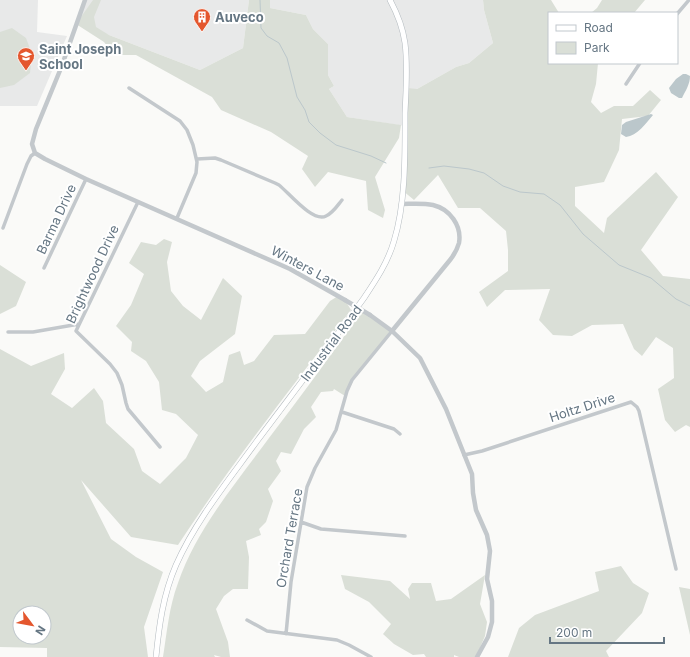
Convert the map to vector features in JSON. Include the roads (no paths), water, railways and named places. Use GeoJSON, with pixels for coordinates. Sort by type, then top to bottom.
{"type":"FeatureCollection","features":[{"type":"Feature","properties":{"kind":"main road","name":"Industrial Road"},"geometry":{"type":"LineString","coordinates":[[156,657],[162,610],[175,567],[192,534],[226,483],[327,349],[377,279],[385,266],[394,244],[401,204],[405,136],[406,59],[405,42],[395,10],[390,0]]}},
{"type":"Feature","properties":{"kind":"street"},"geometry":{"type":"LineString","coordinates":[[3,228],[27,164],[31,156],[35,153],[32,144],[36,129],[61,68],[85,0]]}},
{"type":"Feature","properties":{"kind":"street"},"geometry":{"type":"LineString","coordinates":[[678,13],[690,0]]}},
{"type":"Feature","properties":{"kind":"street"},"geometry":{"type":"LineString","coordinates":[[626,84],[639,64]]}},
{"type":"Feature","properties":{"kind":"street"},"geometry":{"type":"LineString","coordinates":[[129,88],[173,116],[184,125],[190,138],[197,159],[196,173],[176,218]]}},
{"type":"Feature","properties":{"kind":"street","name":"Winters Lane"},"geometry":{"type":"LineString","coordinates":[[35,153],[86,179],[290,269],[370,315],[392,331],[416,353],[424,364],[446,408],[472,474],[472,493],[476,510],[487,535],[490,551],[487,579],[492,601],[492,622],[488,637],[477,657]]}},
{"type":"Feature","properties":{"kind":"street"},"geometry":{"type":"LineString","coordinates":[[197,159],[215,158],[275,182],[308,212],[316,217],[322,218],[328,216],[342,200]]}},
{"type":"Feature","properties":{"kind":"street","name":"Barma Drive"},"geometry":{"type":"LineString","coordinates":[[44,268],[86,179]]}},
{"type":"Feature","properties":{"kind":"street","name":"Brightwood Drive"},"geometry":{"type":"LineString","coordinates":[[138,202],[76,331],[77,334],[114,369],[122,384],[128,409],[160,447]]}},
{"type":"Feature","properties":{"kind":"street"},"geometry":{"type":"LineString","coordinates":[[392,331],[450,260],[456,252],[459,243],[459,232],[454,219],[443,209],[426,204],[401,204]]}},
{"type":"Feature","properties":{"kind":"street"},"geometry":{"type":"LineString","coordinates":[[8,332],[34,332],[79,324]]}},
{"type":"Feature","properties":{"kind":"street","name":"Orchard Terrace"},"geometry":{"type":"LineString","coordinates":[[286,634],[291,582],[307,487],[315,468],[336,430],[347,390],[352,380],[392,331]]}},
{"type":"Feature","properties":{"kind":"street","name":"Holtz Drive"},"geometry":{"type":"LineString","coordinates":[[464,456],[631,402],[639,411],[676,569]]}},
{"type":"Feature","properties":{"kind":"street"},"geometry":{"type":"LineString","coordinates":[[342,412],[394,429],[400,434]]}},
{"type":"Feature","properties":{"kind":"street"},"geometry":{"type":"LineString","coordinates":[[301,522],[321,529],[405,536]]}},
{"type":"Feature","properties":{"kind":"street"},"geometry":{"type":"LineString","coordinates":[[247,620],[265,630],[343,642],[371,657]]}},
{"type":"Feature","properties":{"kind":"waterway"},"geometry":{"type":"LineString","coordinates":[[260,0],[261,28],[267,36],[279,43],[287,58],[297,97],[305,110],[309,122],[320,133],[336,145],[371,156],[386,163]]}},
{"type":"Feature","properties":{"kind":"waterway"},"geometry":{"type":"LineString","coordinates":[[429,168],[444,166],[469,169],[484,173],[503,186],[520,192],[544,194],[560,205],[583,234],[619,265],[651,278],[676,299],[690,306]]}},
{"type":"Feature","properties":{"kind":"place","name":"Auveco"},"geometry":{"type":"Point","coordinates":[202,32]}},
{"type":"Feature","properties":{"kind":"place","name":"Saint Joseph School"},"geometry":{"type":"Point","coordinates":[26,71]}}]}
